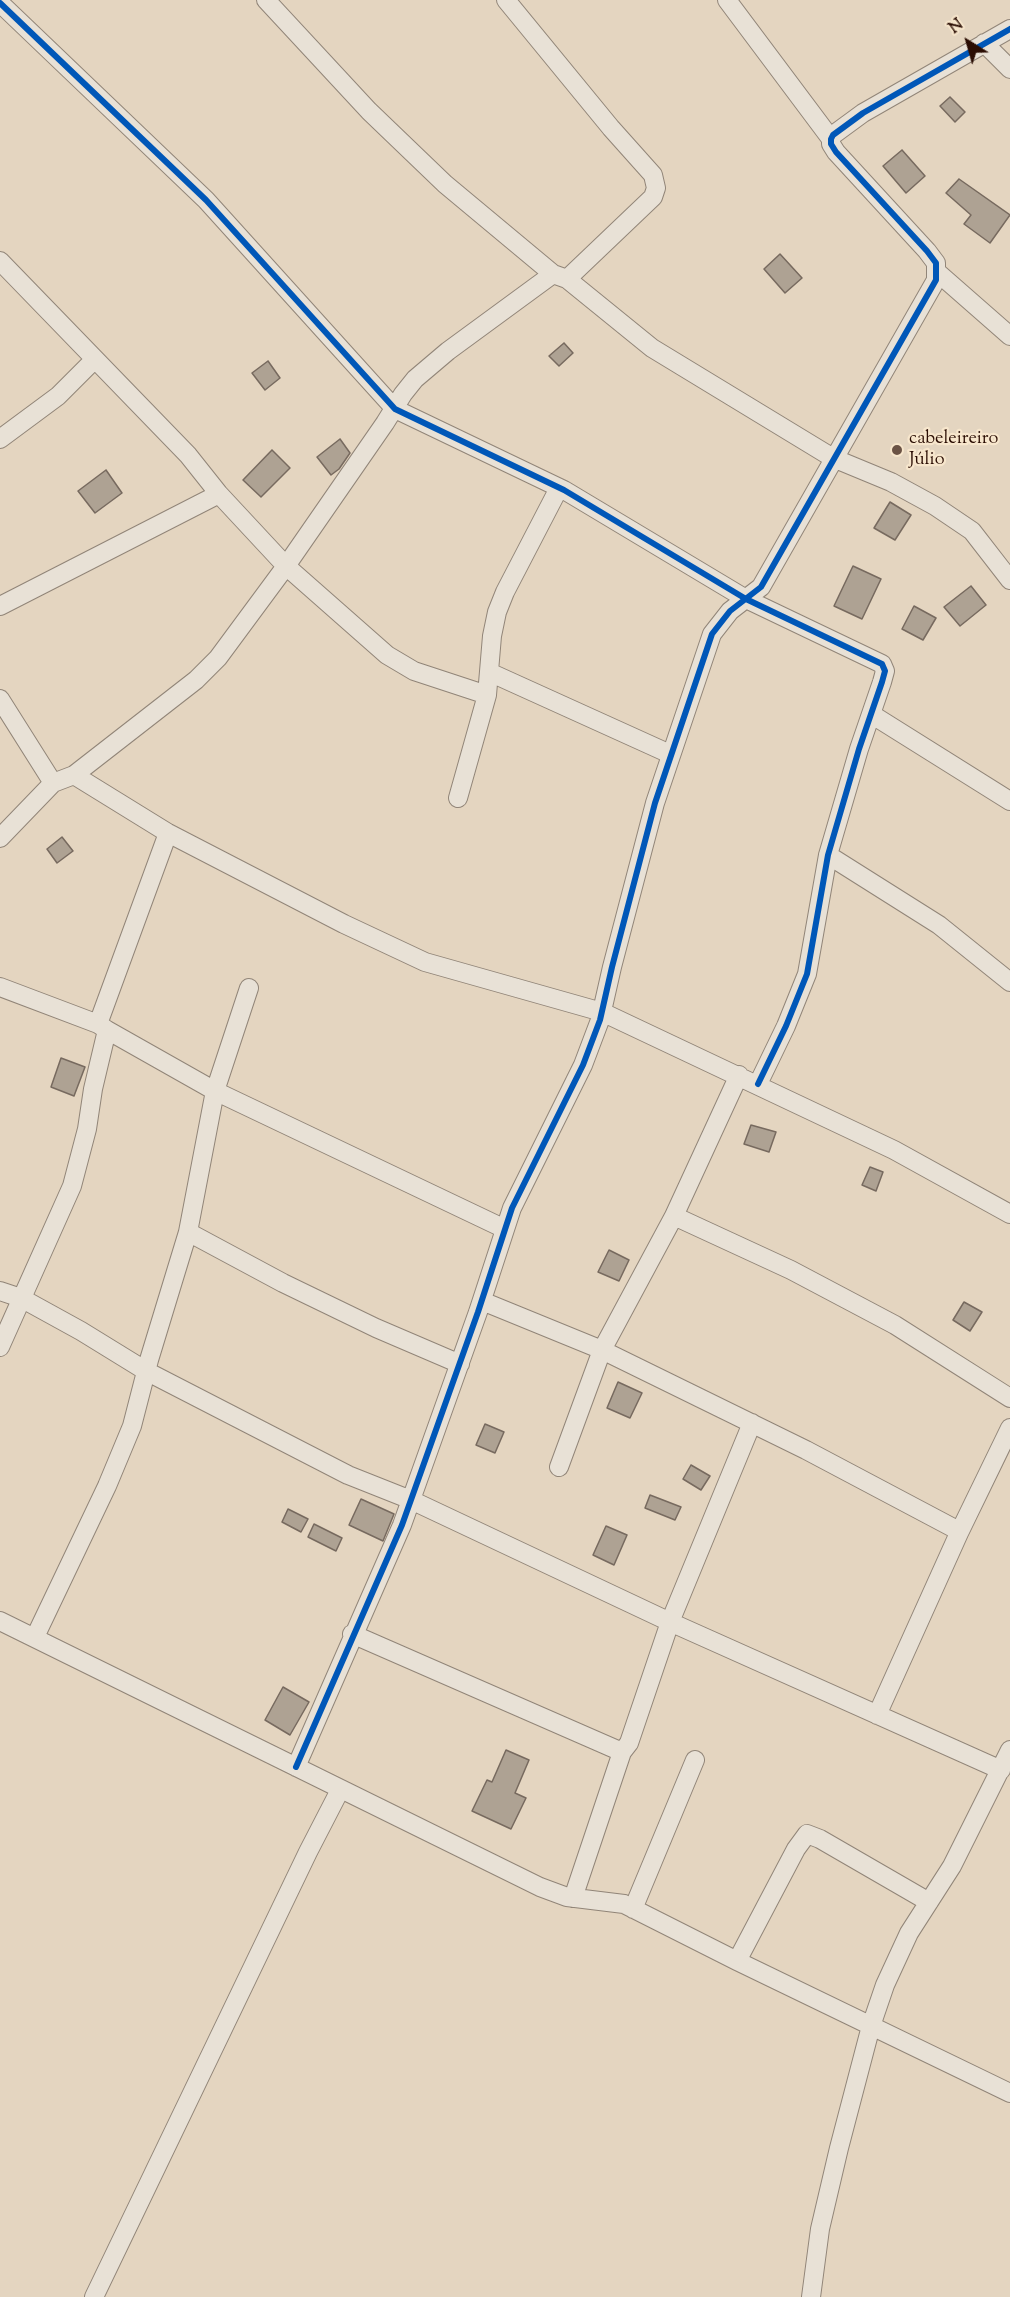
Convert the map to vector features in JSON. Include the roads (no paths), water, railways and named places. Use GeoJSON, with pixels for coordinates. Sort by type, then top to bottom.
{"type":"FeatureCollection","features":[{"type":"Feature","properties":{"kind":"street"},"geometry":{"type":"LineString","coordinates":[[266,0],[369,111],[445,184],[560,277],[652,348],[833,458],[891,482],[935,506],[972,531],[1010,580]]}},
{"type":"Feature","properties":{"kind":"street"},"geometry":{"type":"LineString","coordinates":[[0,838],[53,783],[74,775],[196,680],[218,658],[286,566],[395,409],[403,394],[416,379],[440,357],[560,277],[653,197],[656,188],[653,175],[611,128],[506,0]]}},
{"type":"Feature","properties":{"kind":"street"},"geometry":{"type":"LineString","coordinates":[[296,1767],[352,1634],[402,1525],[482,1301],[512,1208],[583,1065],[602,1012],[655,802],[712,634],[730,611],[761,587],[833,458],[933,288],[937,272],[936,263],[927,251],[836,153],[831,139],[726,0]]}},
{"type":"Feature","properties":{"kind":"street"},"geometry":{"type":"LineString","coordinates":[[10,5],[206,200],[395,409],[559,488],[746,599],[882,664],[885,671],[828,855],[807,974],[786,1026],[758,1084]]}},
{"type":"Feature","properties":{"kind":"street"},"geometry":{"type":"LineString","coordinates":[[831,139],[833,135],[863,113],[1010,28]]}},
{"type":"Feature","properties":{"kind":"street"},"geometry":{"type":"LineString","coordinates":[[984,43],[1010,69]]}},
{"type":"Feature","properties":{"kind":"street"},"geometry":{"type":"LineString","coordinates":[[0,261],[188,455],[219,494],[286,566],[387,655],[414,671],[487,695]]}},
{"type":"Feature","properties":{"kind":"street"},"geometry":{"type":"LineString","coordinates":[[937,272],[1010,336]]}},
{"type":"Feature","properties":{"kind":"street"},"geometry":{"type":"LineString","coordinates":[[0,439],[58,396],[95,359]]}},
{"type":"Feature","properties":{"kind":"street"},"geometry":{"type":"LineString","coordinates":[[458,798],[487,695],[497,612],[559,488]]}},
{"type":"Feature","properties":{"kind":"street"},"geometry":{"type":"LineString","coordinates":[[0,606],[219,494]]}},
{"type":"Feature","properties":{"kind":"street"},"geometry":{"type":"LineString","coordinates":[[489,672],[670,754]]}},
{"type":"Feature","properties":{"kind":"street"},"geometry":{"type":"LineString","coordinates":[[0,699],[53,783]]}},
{"type":"Feature","properties":{"kind":"street"},"geometry":{"type":"LineString","coordinates":[[871,714],[1010,801]]}},
{"type":"Feature","properties":{"kind":"street"},"geometry":{"type":"LineString","coordinates":[[74,775],[168,833],[344,924],[425,962],[602,1012],[894,1150],[1010,1214]]}},
{"type":"Feature","properties":{"kind":"street"},"geometry":{"type":"LineString","coordinates":[[0,1347],[72,1186],[87,1129],[103,1027],[168,833]]}},
{"type":"Feature","properties":{"kind":"street"},"geometry":{"type":"LineString","coordinates":[[828,855],[939,925],[1010,982]]}},
{"type":"Feature","properties":{"kind":"street"},"geometry":{"type":"LineString","coordinates":[[0,987],[103,1027],[215,1091],[505,1229]]}},
{"type":"Feature","properties":{"kind":"street"},"geometry":{"type":"LineString","coordinates":[[35,1637],[132,1426],[146,1371],[188,1232],[215,1091],[249,988]]}},
{"type":"Feature","properties":{"kind":"street"},"geometry":{"type":"LineString","coordinates":[[560,1467],[602,1350],[674,1216],[739,1075]]}},
{"type":"Feature","properties":{"kind":"street"},"geometry":{"type":"LineString","coordinates":[[674,1216],[791,1270],[896,1325],[1010,1398]]}},
{"type":"Feature","properties":{"kind":"street"},"geometry":{"type":"LineString","coordinates":[[188,1232],[376,1328],[460,1364]]}},
{"type":"Feature","properties":{"kind":"street"},"geometry":{"type":"LineString","coordinates":[[0,1291],[21,1298],[146,1371],[348,1475],[411,1500],[670,1622],[1001,1770]]}},
{"type":"Feature","properties":{"kind":"street"},"geometry":{"type":"LineString","coordinates":[[482,1301],[602,1350],[752,1423],[959,1531]]}},
{"type":"Feature","properties":{"kind":"street"},"geometry":{"type":"LineString","coordinates":[[573,1898],[622,1752],[629,1743],[670,1622],[752,1423]]}},
{"type":"Feature","properties":{"kind":"street"},"geometry":{"type":"LineString","coordinates":[[877,1715],[959,1531],[1010,1428]]}},
{"type":"Feature","properties":{"kind":"street"},"geometry":{"type":"LineString","coordinates":[[0,1621],[540,1887],[573,1898],[624,1904],[1010,2093]]}},
{"type":"Feature","properties":{"kind":"street"},"geometry":{"type":"LineString","coordinates":[[352,1634],[622,1752]]}},
{"type":"Feature","properties":{"kind":"street"},"geometry":{"type":"LineString","coordinates":[[811,2297],[820,2229],[871,2026],[896,1959],[909,1933],[952,1866],[1010,1750]]}},
{"type":"Feature","properties":{"kind":"street"},"geometry":{"type":"LineString","coordinates":[[633,1909],[695,1760]]}},
{"type":"Feature","properties":{"kind":"street"},"geometry":{"type":"LineString","coordinates":[[94,2297],[340,1790]]}},
{"type":"Feature","properties":{"kind":"street"},"geometry":{"type":"LineString","coordinates":[[737,1961],[796,1849],[807,1834],[820,1839],[929,1902]]}},
{"type":"Feature","properties":{"kind":"place","name":"cabeleireiro Júlio"},"geometry":{"type":"Point","coordinates":[897,450]}}]}
